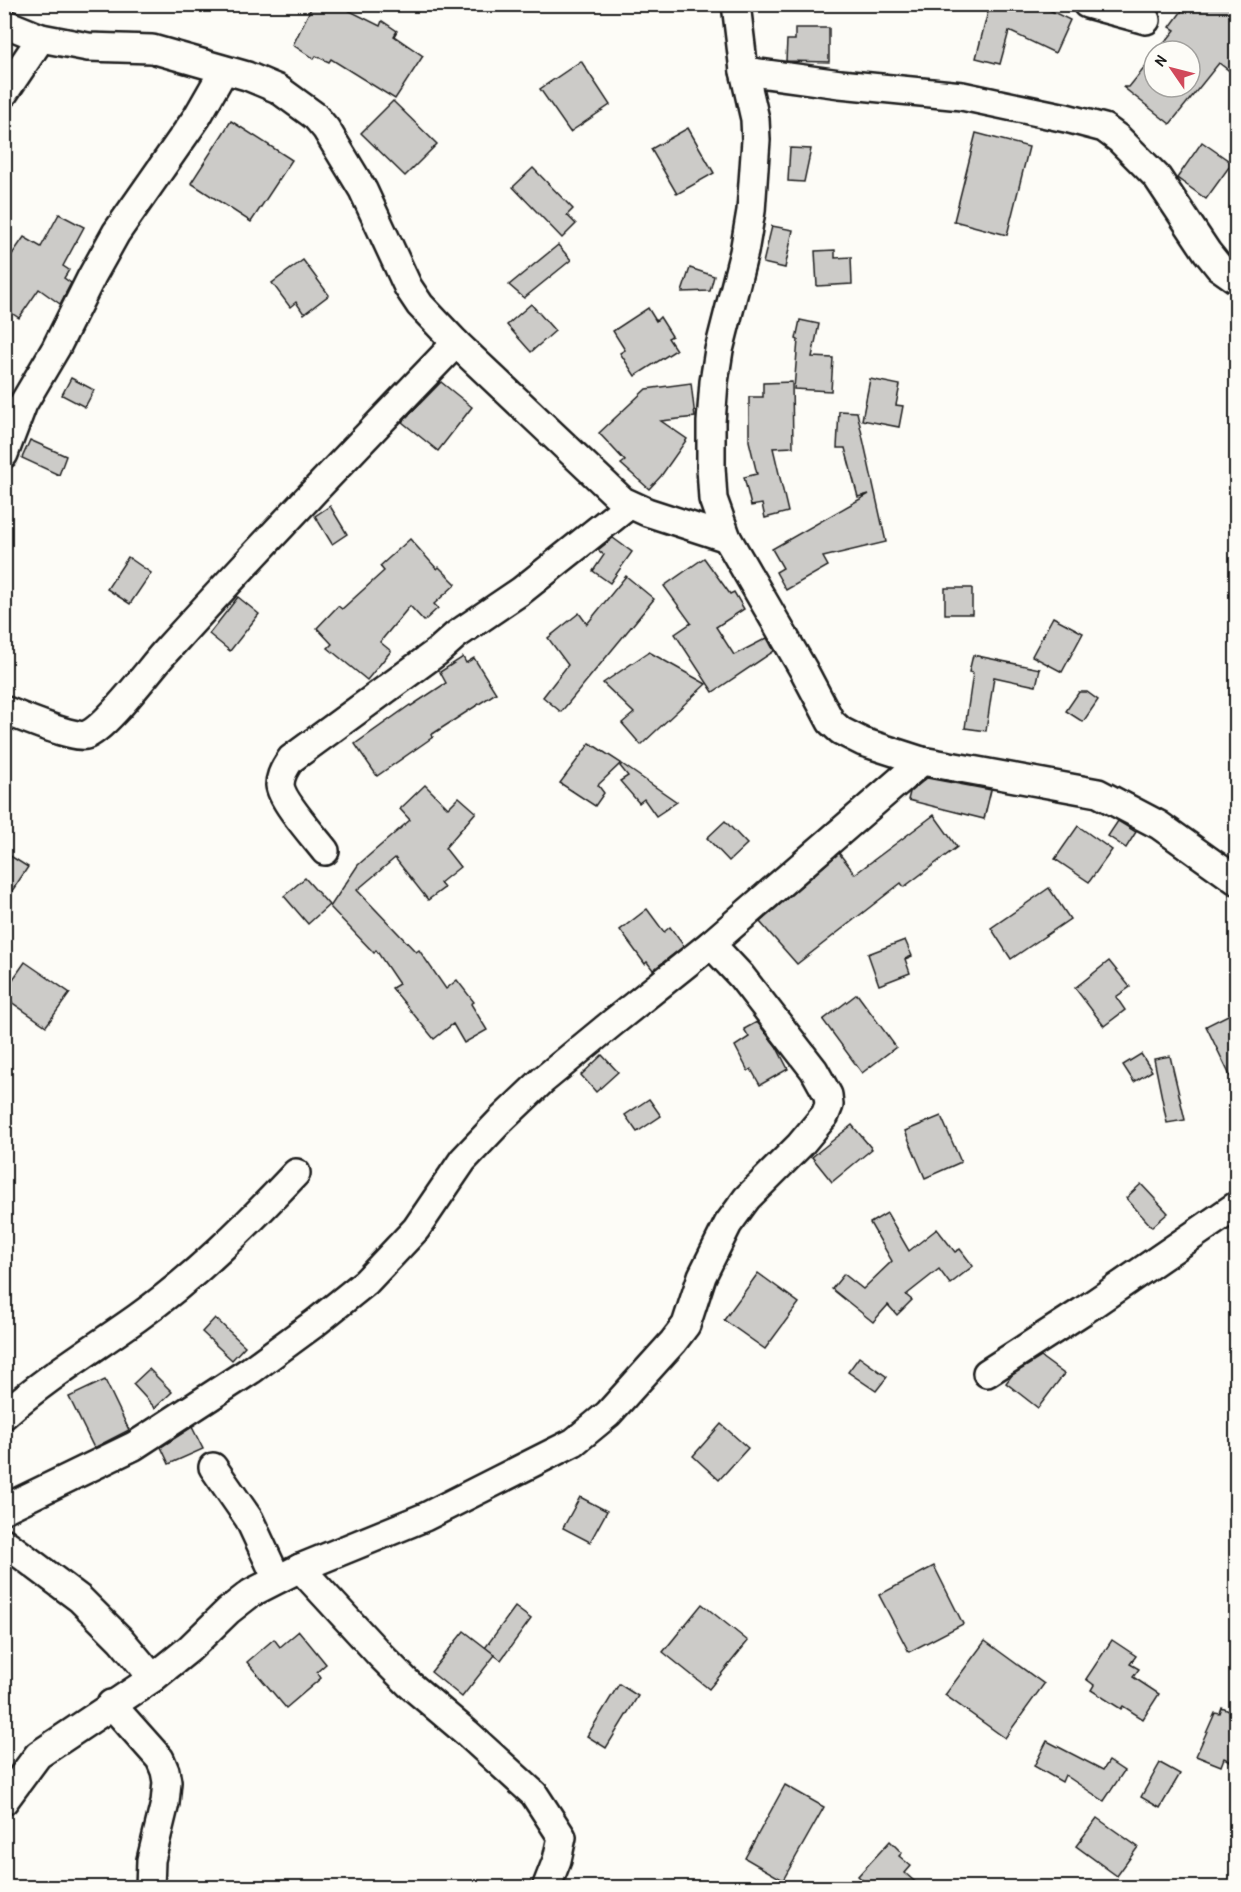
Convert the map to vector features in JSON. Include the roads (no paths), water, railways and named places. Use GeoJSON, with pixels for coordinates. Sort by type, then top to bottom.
{"type":"FeatureCollection","features":[{"type":"Feature","properties":{"kind":"street"},"geometry":{"type":"LineString","coordinates":[[736,4],[744,71],[756,140],[744,252],[718,350],[711,422],[713,499],[727,538],[831,722],[841,731],[863,742],[922,761],[1098,793],[1232,867]]}},
{"type":"Feature","properties":{"kind":"street"},"geometry":{"type":"LineString","coordinates":[[1088,4],[1146,20]]}},
{"type":"Feature","properties":{"kind":"street"},"geometry":{"type":"LineString","coordinates":[[4,23],[41,38],[88,47],[152,49],[278,89],[320,121],[363,190],[408,287],[420,305],[456,343],[629,506],[727,538]]}},
{"type":"Feature","properties":{"kind":"street"},"geometry":{"type":"LineString","coordinates":[[4,93],[41,38]]}},
{"type":"Feature","properties":{"kind":"street"},"geometry":{"type":"LineString","coordinates":[[4,454],[14,398],[56,348],[116,233],[197,117],[224,70]]}},
{"type":"Feature","properties":{"kind":"street"},"geometry":{"type":"LineString","coordinates":[[744,71],[840,84],[962,96],[1104,128],[1119,139],[1157,177],[1207,252],[1219,267],[1236,279]]}},
{"type":"Feature","properties":{"kind":"street"},"geometry":{"type":"LineString","coordinates":[[5,711],[62,731],[82,736],[90,734],[114,712],[164,653],[345,458],[456,343]]}},
{"type":"Feature","properties":{"kind":"street"},"geometry":{"type":"LineString","coordinates":[[325,851],[282,793],[281,777],[291,759],[437,652],[456,635],[521,591],[629,506]]}},
{"type":"Feature","properties":{"kind":"street"},"geometry":{"type":"LineString","coordinates":[[4,1509],[134,1446],[251,1370],[366,1282],[416,1229],[463,1160],[543,1080],[711,944],[922,761]]}},
{"type":"Feature","properties":{"kind":"street"},"geometry":{"type":"LineString","coordinates":[[4,1801],[38,1755],[153,1678],[251,1593],[288,1573],[425,1517],[574,1442],[608,1414],[682,1332],[690,1317],[702,1276],[728,1224],[747,1198],[800,1145],[825,1115],[830,1105],[828,1095],[814,1070],[741,976],[711,944]]}},
{"type":"Feature","properties":{"kind":"street"},"geometry":{"type":"LineString","coordinates":[[4,1415],[56,1372],[139,1317],[206,1262],[296,1173]]}},
{"type":"Feature","properties":{"kind":"street"},"geometry":{"type":"LineString","coordinates":[[987,1372],[1083,1311],[1236,1206]]}},
{"type":"Feature","properties":{"kind":"street"},"geometry":{"type":"LineString","coordinates":[[213,1467],[288,1573],[534,1794],[562,1836],[546,1887]]}},
{"type":"Feature","properties":{"kind":"street"},"geometry":{"type":"LineString","coordinates":[[4,1542],[81,1599],[121,1640],[153,1678]]}},
{"type":"Feature","properties":{"kind":"street"},"geometry":{"type":"LineString","coordinates":[[111,1704],[160,1759],[165,1771],[167,1782],[165,1803],[151,1860],[150,1887]]}}]}
